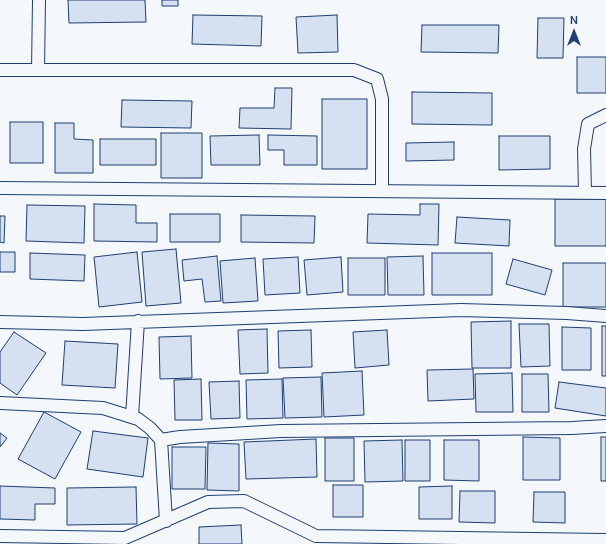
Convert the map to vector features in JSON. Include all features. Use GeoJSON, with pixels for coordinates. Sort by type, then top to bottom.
{"type":"FeatureCollection","features":[{"type":"Feature","properties":{"kind":"lane"},"geometry":{"type":"LineString","coordinates":[[38,70],[39,0]]}},
{"type":"Feature","properties":{"kind":"lane"},"geometry":{"type":"LineString","coordinates":[[0,70],[354,70],[377,79],[382,98],[382,191]]}},
{"type":"Feature","properties":{"kind":"lane"},"geometry":{"type":"LineString","coordinates":[[584,193],[584,149],[588,124],[606,115]]}},
{"type":"Feature","properties":{"kind":"lane"},"geometry":{"type":"LineString","coordinates":[[0,188],[606,193]]}},
{"type":"Feature","properties":{"kind":"lane"},"geometry":{"type":"LineString","coordinates":[[0,322],[83,324],[461,310],[606,316]]}},
{"type":"Feature","properties":{"kind":"lane"},"geometry":{"type":"LineString","coordinates":[[132,417],[138,322]]}},
{"type":"Feature","properties":{"kind":"lane"},"geometry":{"type":"LineString","coordinates":[[0,403],[103,408],[138,419],[150,428],[161,440],[166,521]]}},
{"type":"Feature","properties":{"kind":"lane"},"geometry":{"type":"LineString","coordinates":[[161,440],[180,437],[281,431],[572,428],[606,426]]}},
{"type":"Feature","properties":{"kind":"lane"},"geometry":{"type":"LineString","coordinates":[[0,536],[125,538],[208,502],[244,500],[316,536],[606,540]]}},
{"type":"Feature","properties":{"kind":"building"},"geometry":{"type":"Polygon","coordinates":[[[68,0],[145,0],[146,22],[69,23],[68,0]]]}},
{"type":"Feature","properties":{"kind":"building"},"geometry":{"type":"Polygon","coordinates":[[[162,0],[178,0],[178,6],[162,6],[162,0]]]}},
{"type":"Feature","properties":{"kind":"building"},"geometry":{"type":"Polygon","coordinates":[[[193,15],[262,16],[261,46],[192,44],[193,15]]]}},
{"type":"Feature","properties":{"kind":"building"},"geometry":{"type":"Polygon","coordinates":[[[337,15],[338,52],[298,53],[296,17],[337,15]]]}},
{"type":"Feature","properties":{"kind":"building"},"geometry":{"type":"Polygon","coordinates":[[[538,18],[564,18],[563,58],[537,58],[538,18]]]}},
{"type":"Feature","properties":{"kind":"building"},"geometry":{"type":"Polygon","coordinates":[[[422,25],[499,25],[498,53],[421,52],[422,25]]]}},
{"type":"Feature","properties":{"kind":"building"},"geometry":{"type":"Polygon","coordinates":[[[577,57],[606,57],[606,93],[577,93],[577,57]]]}},
{"type":"Feature","properties":{"kind":"building"},"geometry":{"type":"Polygon","coordinates":[[[275,88],[292,88],[291,129],[239,128],[240,108],[274,108],[275,88]]]}},
{"type":"Feature","properties":{"kind":"building"},"geometry":{"type":"Polygon","coordinates":[[[412,92],[492,93],[492,125],[412,124],[412,92]]]}},
{"type":"Feature","properties":{"kind":"building"},"geometry":{"type":"Polygon","coordinates":[[[322,99],[367,99],[367,169],[322,169],[322,99]]]}},
{"type":"Feature","properties":{"kind":"building"},"geometry":{"type":"Polygon","coordinates":[[[122,100],[192,101],[191,128],[121,127],[122,100]]]}},
{"type":"Feature","properties":{"kind":"building"},"geometry":{"type":"Polygon","coordinates":[[[10,122],[43,122],[43,163],[10,163],[10,122]]]}},
{"type":"Feature","properties":{"kind":"building"},"geometry":{"type":"Polygon","coordinates":[[[55,123],[74,123],[74,139],[93,140],[93,173],[55,173],[55,123]]]}},
{"type":"Feature","properties":{"kind":"building"},"geometry":{"type":"Polygon","coordinates":[[[161,133],[202,133],[202,178],[161,178],[161,133]]]}},
{"type":"Feature","properties":{"kind":"building"},"geometry":{"type":"Polygon","coordinates":[[[259,135],[260,165],[211,165],[210,136],[259,135]]]}},
{"type":"Feature","properties":{"kind":"building"},"geometry":{"type":"Polygon","coordinates":[[[268,135],[317,136],[317,165],[284,165],[284,150],[268,150],[268,135]]]}},
{"type":"Feature","properties":{"kind":"building"},"geometry":{"type":"Polygon","coordinates":[[[499,136],[550,136],[550,169],[499,170],[499,136]]]}},
{"type":"Feature","properties":{"kind":"building"},"geometry":{"type":"Polygon","coordinates":[[[100,139],[156,139],[156,165],[100,165],[100,139]]]}},
{"type":"Feature","properties":{"kind":"building"},"geometry":{"type":"Polygon","coordinates":[[[454,142],[454,160],[406,161],[406,143],[454,142]]]}},
{"type":"Feature","properties":{"kind":"building"},"geometry":{"type":"Polygon","coordinates":[[[555,199],[606,199],[606,246],[555,246],[555,199]]]}},
{"type":"Feature","properties":{"kind":"building"},"geometry":{"type":"Polygon","coordinates":[[[94,204],[136,205],[136,223],[157,223],[157,242],[94,241],[94,204]]]}},
{"type":"Feature","properties":{"kind":"building"},"geometry":{"type":"Polygon","coordinates":[[[420,204],[439,204],[438,245],[367,243],[368,214],[420,215],[420,204]]]}},
{"type":"Feature","properties":{"kind":"building"},"geometry":{"type":"Polygon","coordinates":[[[27,205],[85,206],[84,243],[26,241],[27,205]]]}},
{"type":"Feature","properties":{"kind":"building"},"geometry":{"type":"Polygon","coordinates":[[[170,214],[220,214],[220,242],[170,242],[170,214]]]}},
{"type":"Feature","properties":{"kind":"building"},"geometry":{"type":"Polygon","coordinates":[[[241,215],[315,216],[314,243],[241,242],[241,215]]]}},
{"type":"Feature","properties":{"kind":"building"},"geometry":{"type":"Polygon","coordinates":[[[0,216],[5,216],[4,243],[0,242],[0,216]]]}},
{"type":"Feature","properties":{"kind":"building"},"geometry":{"type":"Polygon","coordinates":[[[457,217],[510,220],[509,246],[455,243],[457,217]]]}},
{"type":"Feature","properties":{"kind":"building"},"geometry":{"type":"Polygon","coordinates":[[[176,249],[181,303],[146,306],[142,252],[176,249]]]}},
{"type":"Feature","properties":{"kind":"building"},"geometry":{"type":"Polygon","coordinates":[[[0,252],[15,252],[15,272],[0,272],[0,252]]]}},
{"type":"Feature","properties":{"kind":"building"},"geometry":{"type":"Polygon","coordinates":[[[137,252],[142,302],[99,307],[94,257],[137,252]]]}},
{"type":"Feature","properties":{"kind":"building"},"geometry":{"type":"Polygon","coordinates":[[[30,253],[85,255],[84,281],[30,279],[30,253]]]}},
{"type":"Feature","properties":{"kind":"building"},"geometry":{"type":"Polygon","coordinates":[[[432,253],[492,253],[492,295],[432,295],[432,253]]]}},
{"type":"Feature","properties":{"kind":"building"},"geometry":{"type":"Polygon","coordinates":[[[217,256],[221,301],[205,302],[202,279],[184,281],[182,260],[217,256]]]}},
{"type":"Feature","properties":{"kind":"building"},"geometry":{"type":"Polygon","coordinates":[[[423,256],[424,295],[388,295],[387,257],[423,256]]]}},
{"type":"Feature","properties":{"kind":"building"},"geometry":{"type":"Polygon","coordinates":[[[298,257],[300,293],[265,295],[263,259],[298,257]]]}},
{"type":"Feature","properties":{"kind":"building"},"geometry":{"type":"Polygon","coordinates":[[[341,257],[343,292],[307,295],[304,260],[341,257]]]}},
{"type":"Feature","properties":{"kind":"building"},"geometry":{"type":"Polygon","coordinates":[[[255,258],[258,301],[223,303],[220,261],[255,258]]]}},
{"type":"Feature","properties":{"kind":"building"},"geometry":{"type":"Polygon","coordinates":[[[348,258],[385,258],[385,295],[348,295],[348,258]]]}},
{"type":"Feature","properties":{"kind":"building"},"geometry":{"type":"Polygon","coordinates":[[[513,259],[552,270],[545,295],[506,284],[513,259]]]}},
{"type":"Feature","properties":{"kind":"building"},"geometry":{"type":"Polygon","coordinates":[[[563,263],[606,263],[606,307],[563,307],[563,263]]]}},
{"type":"Feature","properties":{"kind":"building"},"geometry":{"type":"Polygon","coordinates":[[[511,321],[511,368],[472,368],[471,322],[511,321]]]}},
{"type":"Feature","properties":{"kind":"building"},"geometry":{"type":"Polygon","coordinates":[[[519,324],[549,324],[550,366],[521,367],[519,324]]]}},
{"type":"Feature","properties":{"kind":"building"},"geometry":{"type":"Polygon","coordinates":[[[602,326],[606,326],[606,376],[602,376],[602,326]]]}},
{"type":"Feature","properties":{"kind":"building"},"geometry":{"type":"Polygon","coordinates":[[[562,327],[591,328],[591,370],[562,370],[562,327]]]}},
{"type":"Feature","properties":{"kind":"building"},"geometry":{"type":"Polygon","coordinates":[[[267,329],[268,373],[240,374],[238,330],[267,329]]]}},
{"type":"Feature","properties":{"kind":"building"},"geometry":{"type":"Polygon","coordinates":[[[311,330],[312,367],[279,368],[278,331],[311,330]]]}},
{"type":"Feature","properties":{"kind":"building"},"geometry":{"type":"Polygon","coordinates":[[[387,330],[389,365],[355,368],[353,332],[387,330]]]}},
{"type":"Feature","properties":{"kind":"building"},"geometry":{"type":"Polygon","coordinates":[[[14,332],[46,353],[17,395],[0,383],[0,352],[14,332]]]}},
{"type":"Feature","properties":{"kind":"building"},"geometry":{"type":"Polygon","coordinates":[[[191,336],[192,378],[160,379],[159,337],[191,336]]]}},
{"type":"Feature","properties":{"kind":"building"},"geometry":{"type":"Polygon","coordinates":[[[65,341],[118,344],[115,388],[62,385],[65,341]]]}},
{"type":"Feature","properties":{"kind":"building"},"geometry":{"type":"Polygon","coordinates":[[[473,369],[474,399],[428,401],[427,370],[473,369]]]}},
{"type":"Feature","properties":{"kind":"building"},"geometry":{"type":"Polygon","coordinates":[[[362,371],[364,415],[324,417],[322,373],[362,371]]]}},
{"type":"Feature","properties":{"kind":"building"},"geometry":{"type":"Polygon","coordinates":[[[512,373],[513,412],[476,412],[475,374],[512,373]]]}},
{"type":"Feature","properties":{"kind":"building"},"geometry":{"type":"Polygon","coordinates":[[[522,374],[548,374],[549,412],[522,412],[522,374]]]}},
{"type":"Feature","properties":{"kind":"building"},"geometry":{"type":"Polygon","coordinates":[[[321,377],[322,417],[285,418],[283,378],[321,377]]]}},
{"type":"Feature","properties":{"kind":"building"},"geometry":{"type":"Polygon","coordinates":[[[201,379],[202,420],[175,420],[174,380],[201,379]]]}},
{"type":"Feature","properties":{"kind":"building"},"geometry":{"type":"Polygon","coordinates":[[[282,379],[283,418],[247,419],[246,380],[282,379]]]}},
{"type":"Feature","properties":{"kind":"building"},"geometry":{"type":"Polygon","coordinates":[[[239,381],[240,418],[211,419],[209,382],[239,381]]]}},
{"type":"Feature","properties":{"kind":"building"},"geometry":{"type":"Polygon","coordinates":[[[559,382],[606,388],[606,416],[555,408],[559,382]]]}},
{"type":"Feature","properties":{"kind":"building"},"geometry":{"type":"Polygon","coordinates":[[[44,412],[81,432],[55,479],[18,459],[44,412]]]}},
{"type":"Feature","properties":{"kind":"building"},"geometry":{"type":"Polygon","coordinates":[[[93,431],[148,438],[143,477],[87,469],[93,431]]]}},
{"type":"Feature","properties":{"kind":"building"},"geometry":{"type":"Polygon","coordinates":[[[0,433],[7,438],[0,447],[0,433]]]}},
{"type":"Feature","properties":{"kind":"building"},"geometry":{"type":"Polygon","coordinates":[[[523,437],[560,438],[560,480],[523,480],[523,437]]]}},
{"type":"Feature","properties":{"kind":"building"},"geometry":{"type":"Polygon","coordinates":[[[601,437],[606,437],[606,481],[601,481],[601,437]]]}},
{"type":"Feature","properties":{"kind":"building"},"geometry":{"type":"Polygon","coordinates":[[[325,438],[354,438],[354,481],[325,481],[325,438]]]}},
{"type":"Feature","properties":{"kind":"building"},"geometry":{"type":"Polygon","coordinates":[[[316,439],[317,477],[246,479],[244,442],[316,439]]]}},
{"type":"Feature","properties":{"kind":"building"},"geometry":{"type":"Polygon","coordinates":[[[402,440],[403,481],[365,482],[364,441],[402,440]]]}},
{"type":"Feature","properties":{"kind":"building"},"geometry":{"type":"Polygon","coordinates":[[[405,440],[430,440],[430,481],[405,481],[405,440]]]}},
{"type":"Feature","properties":{"kind":"building"},"geometry":{"type":"Polygon","coordinates":[[[444,440],[479,440],[479,481],[444,480],[444,440]]]}},
{"type":"Feature","properties":{"kind":"building"},"geometry":{"type":"Polygon","coordinates":[[[208,443],[239,444],[239,491],[207,490],[208,443]]]}},
{"type":"Feature","properties":{"kind":"building"},"geometry":{"type":"Polygon","coordinates":[[[172,447],[206,447],[205,489],[172,489],[172,447]]]}},
{"type":"Feature","properties":{"kind":"building"},"geometry":{"type":"Polygon","coordinates":[[[333,485],[363,485],[363,517],[333,517],[333,485]]]}},
{"type":"Feature","properties":{"kind":"building"},"geometry":{"type":"Polygon","coordinates":[[[0,486],[55,488],[55,504],[35,504],[35,520],[0,519],[0,486]]]}},
{"type":"Feature","properties":{"kind":"building"},"geometry":{"type":"Polygon","coordinates":[[[452,486],[452,519],[419,519],[419,487],[452,486]]]}},
{"type":"Feature","properties":{"kind":"building"},"geometry":{"type":"Polygon","coordinates":[[[136,487],[137,524],[67,525],[67,488],[136,487]]]}},
{"type":"Feature","properties":{"kind":"building"},"geometry":{"type":"Polygon","coordinates":[[[460,491],[495,491],[495,523],[459,522],[460,491]]]}},
{"type":"Feature","properties":{"kind":"building"},"geometry":{"type":"Polygon","coordinates":[[[534,492],[565,492],[565,523],[533,522],[534,492]]]}},
{"type":"Feature","properties":{"kind":"building"},"geometry":{"type":"Polygon","coordinates":[[[241,525],[242,544],[199,544],[199,527],[241,525]]]}}]}
